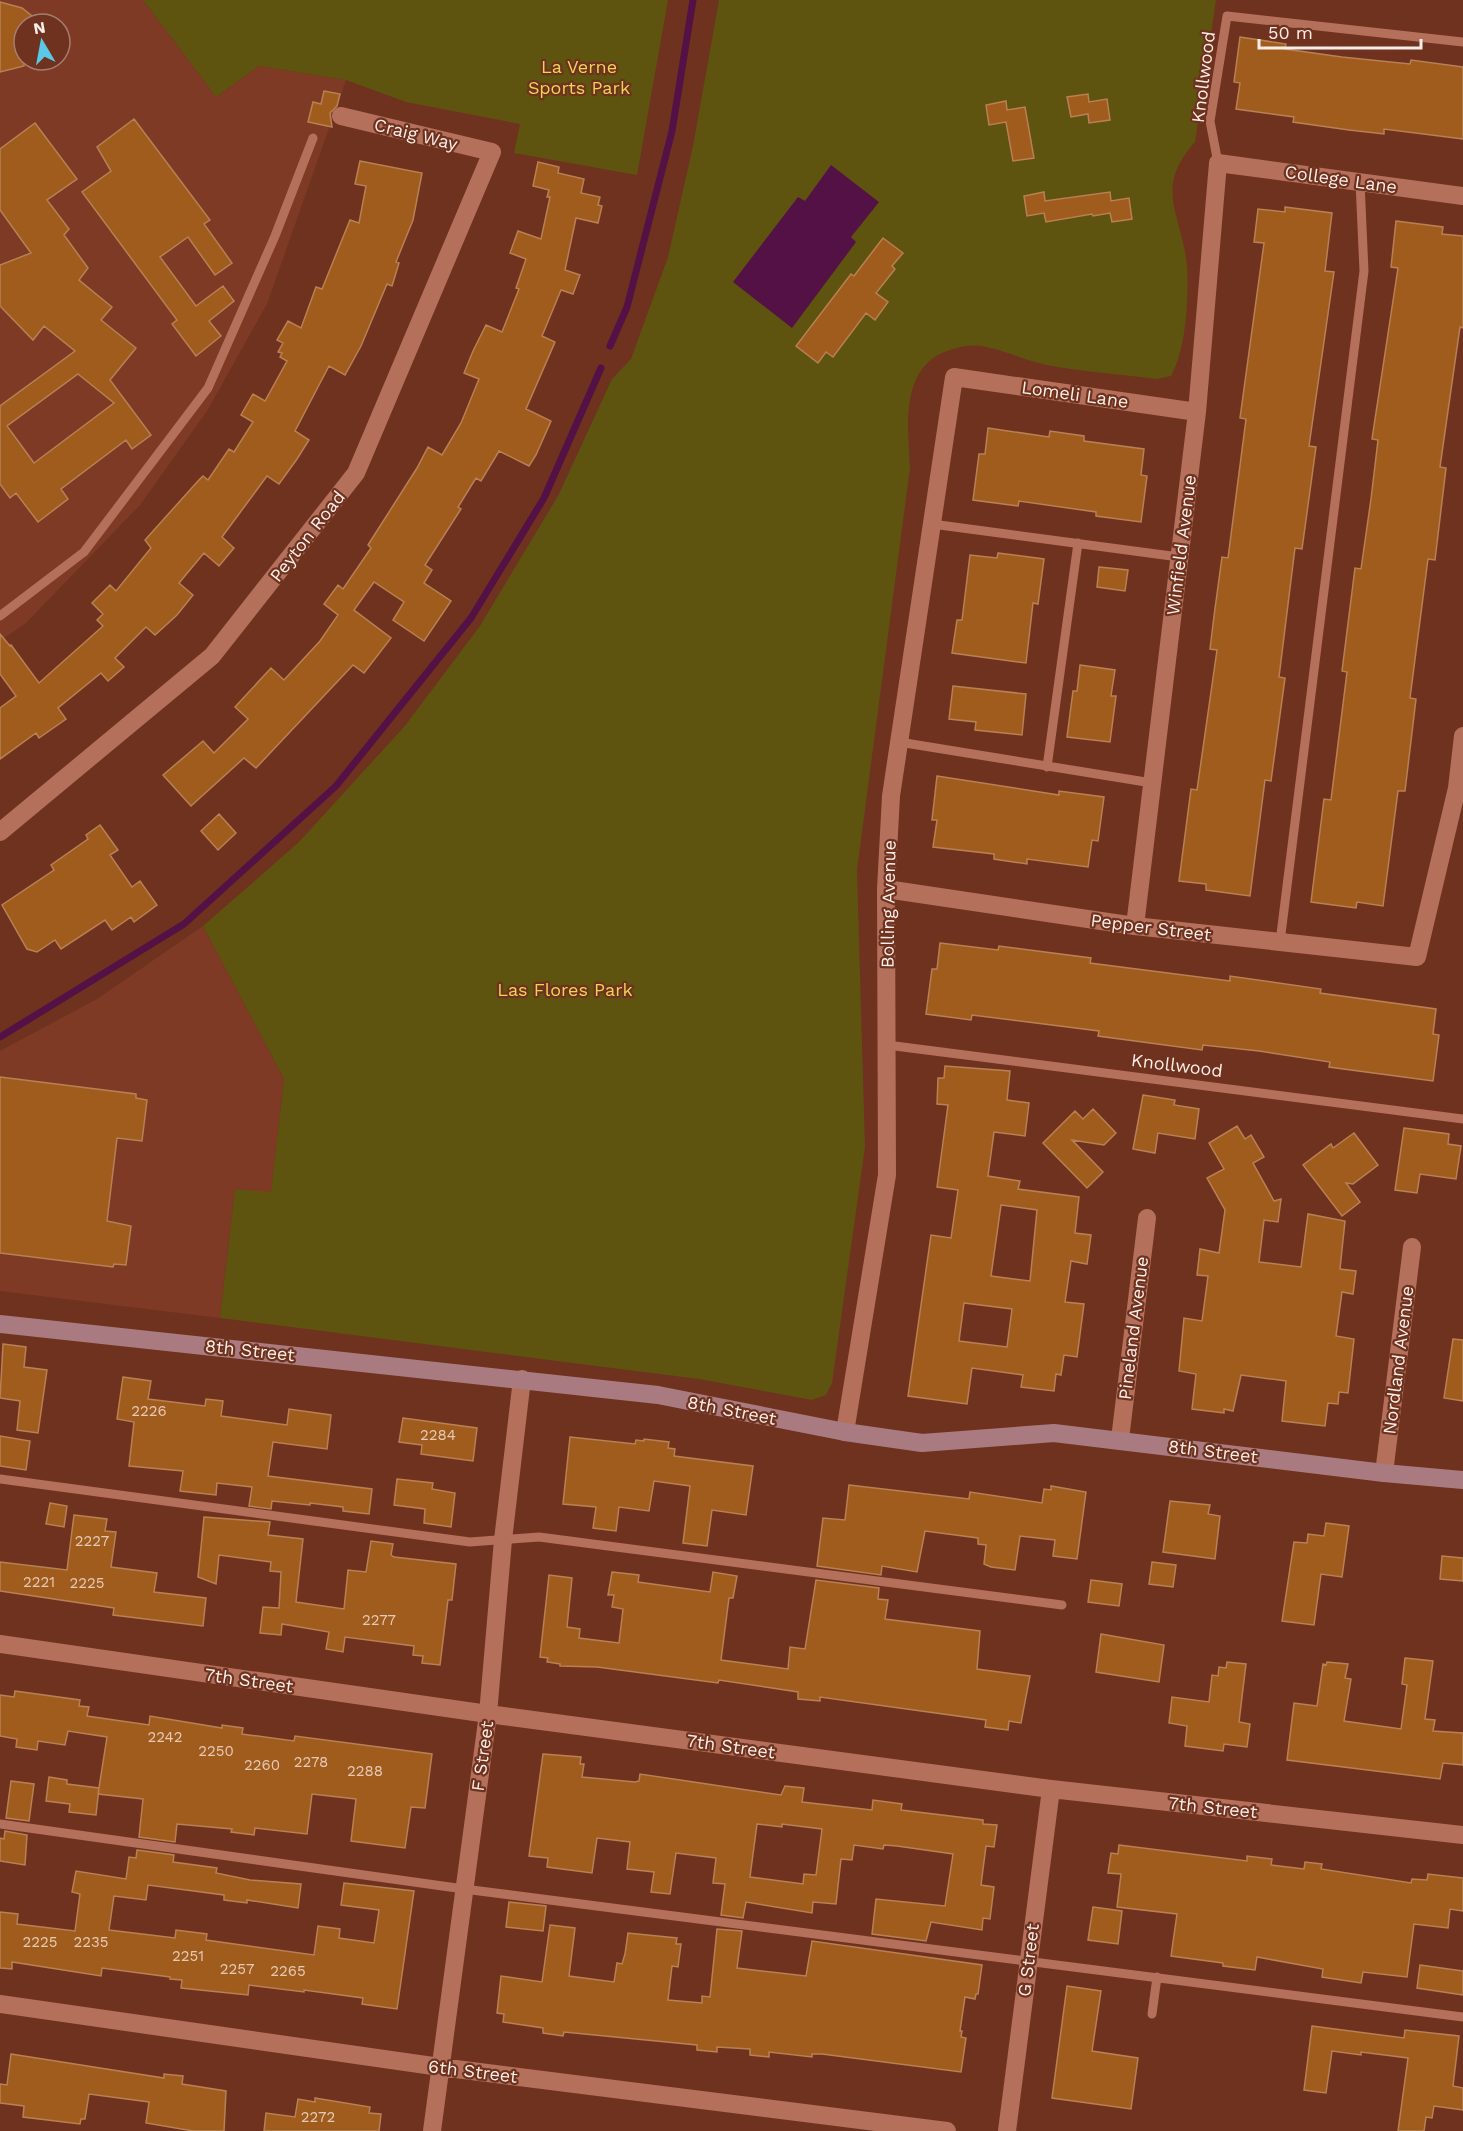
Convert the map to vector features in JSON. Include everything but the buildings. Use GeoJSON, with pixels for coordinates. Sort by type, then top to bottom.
{"type":"FeatureCollection","features":[{"type":"Feature","properties":{"kind":"street","name":"Craig Way"},"geometry":{"type":"LineString","coordinates":[[341,116],[492,152]]}},
{"type":"Feature","properties":{"kind":"street","name":"Peyton Road"},"geometry":{"type":"LineString","coordinates":[[0,832],[212,656],[356,473],[492,152]]}},
{"type":"Feature","properties":{"kind":"street","name":"College Lane"},"geometry":{"type":"LineString","coordinates":[[1218,163],[1463,195]]}},
{"type":"Feature","properties":{"kind":"street","name":"Winfield Avenue"},"geometry":{"type":"LineString","coordinates":[[1135,926],[1197,412],[1218,163]]}},
{"type":"Feature","properties":{"kind":"street","name":"Lomeli Lane"},"geometry":{"type":"LineString","coordinates":[[954,376],[1197,412]]}},
{"type":"Feature","properties":{"kind":"street","name":"Bolling Avenue"},"geometry":{"type":"LineString","coordinates":[[845,1432],[887,1175],[886,890],[891,796],[954,376]]}},
{"type":"Feature","properties":{"kind":"street"},"geometry":{"type":"LineString","coordinates":[[1460,788],[1463,736]]}},
{"type":"Feature","properties":{"kind":"street","name":"Pepper Street"},"geometry":{"type":"LineString","coordinates":[[886,890],[1135,926],[1417,957],[1460,788]]}},
{"type":"Feature","properties":{"kind":"street","name":"Pineland Avenue"},"geometry":{"type":"LineString","coordinates":[[1120,1439],[1147,1218]]}},
{"type":"Feature","properties":{"kind":"street","name":"Nordland Avenue"},"geometry":{"type":"LineString","coordinates":[[1384,1473],[1412,1247]]}},
{"type":"Feature","properties":{"kind":"street","name":"8th Street"},"geometry":{"type":"LineString","coordinates":[[0,1324],[658,1395],[845,1432],[922,1443],[1044,1434],[1120,1439],[1384,1473],[1463,1480]]}},
{"type":"Feature","properties":{"kind":"street","name":"F Street"},"geometry":{"type":"LineString","coordinates":[[432,2131],[488,1714],[503,1540],[522,1379]]}},
{"type":"Feature","properties":{"kind":"street","name":"7th Street"},"geometry":{"type":"LineString","coordinates":[[0,1644],[488,1714],[1051,1789],[1463,1835]]}},
{"type":"Feature","properties":{"kind":"street","name":"G Street"},"geometry":{"type":"LineString","coordinates":[[1007,2131],[1051,1789]]}},
{"type":"Feature","properties":{"kind":"street","name":"6th Street"},"geometry":{"type":"LineString","coordinates":[[0,2004],[440,2067],[947,2131]]}},
{"type":"Feature","properties":{"kind":"lane","name":"Knollwood"},"geometry":{"type":"LineString","coordinates":[[1218,163],[1210,121],[1227,16],[1463,42]]}},
{"type":"Feature","properties":{"kind":"lane"},"geometry":{"type":"LineString","coordinates":[[0,616],[84,552],[208,388],[275,236],[313,138]]}},
{"type":"Feature","properties":{"kind":"lane"},"geometry":{"type":"LineString","coordinates":[[1281,942],[1363,282],[1360,182]]}},
{"type":"Feature","properties":{"kind":"lane"},"geometry":{"type":"LineString","coordinates":[[932,524],[1179,556]]}},
{"type":"Feature","properties":{"kind":"lane"},"geometry":{"type":"LineString","coordinates":[[1047,767],[1078,543]]}},
{"type":"Feature","properties":{"kind":"lane"},"geometry":{"type":"LineString","coordinates":[[899,742],[1152,783]]}},
{"type":"Feature","properties":{"kind":"lane","name":"Knollwood"},"geometry":{"type":"LineString","coordinates":[[887,1045],[1463,1119]]}},
{"type":"Feature","properties":{"kind":"lane"},"geometry":{"type":"LineString","coordinates":[[0,1479],[470,1542],[539,1537],[1062,1605]]}},
{"type":"Feature","properties":{"kind":"lane"},"geometry":{"type":"LineString","coordinates":[[0,1824],[464,1889],[1028,1959],[1463,2017]]}},
{"type":"Feature","properties":{"kind":"lane"},"geometry":{"type":"LineString","coordinates":[[1152,2014],[1157,1977]]}},
{"type":"Feature","properties":{"kind":"shaded area"},"geometry":{"type":"Polygon","coordinates":[[[0,0],[143,0],[216,97],[259,66],[346,80],[267,304],[207,411],[140,505],[26,623],[0,641],[0,0]]]}},
{"type":"Feature","properties":{"kind":"shaded area"},"geometry":{"type":"Polygon","coordinates":[[[831,165],[879,202],[851,237],[856,242],[792,328],[733,282],[798,197],[805,201],[831,165]]]}},
{"type":"Feature","properties":{"kind":"shaded area"},"geometry":{"type":"Polygon","coordinates":[[[203,926],[284,1079],[271,1193],[235,1189],[220,1318],[0,1291],[0,1051],[97,999],[203,926]]]}},
{"type":"Feature","properties":{"kind":"green space","name":"La Verne Sports Park"},"geometry":{"type":"Polygon","coordinates":[[[143,0],[668,0],[637,175],[514,153],[520,124],[406,102],[346,80],[259,66],[216,97],[143,0]]]}},
{"type":"Feature","properties":{"kind":"green space","name":"Las Flores Park"},"geometry":{"type":"Polygon","coordinates":[[[719,0],[1216,0],[1195,142],[1182,159],[1175,174],[1173,189],[1173,203],[1187,267],[1187,294],[1183,338],[1171,376],[1156,379],[1061,367],[1039,363],[994,349],[972,346],[950,350],[934,358],[922,369],[914,383],[908,416],[910,468],[857,870],[865,1147],[832,1383],[826,1395],[812,1400],[699,1379],[220,1318],[235,1189],[271,1192],[284,1079],[203,926],[299,842],[404,727],[480,626],[558,496],[612,379],[631,359],[668,257],[693,146],[719,0]]]}},
{"type":"Feature","properties":{"kind":"waterway"},"geometry":{"type":"LineString","coordinates":[[610,346],[627,307],[672,131],[693,0]]}},
{"type":"Feature","properties":{"kind":"waterway"},"geometry":{"type":"LineString","coordinates":[[0,1037],[184,924],[336,786],[471,618],[544,498],[601,368]]}}]}
